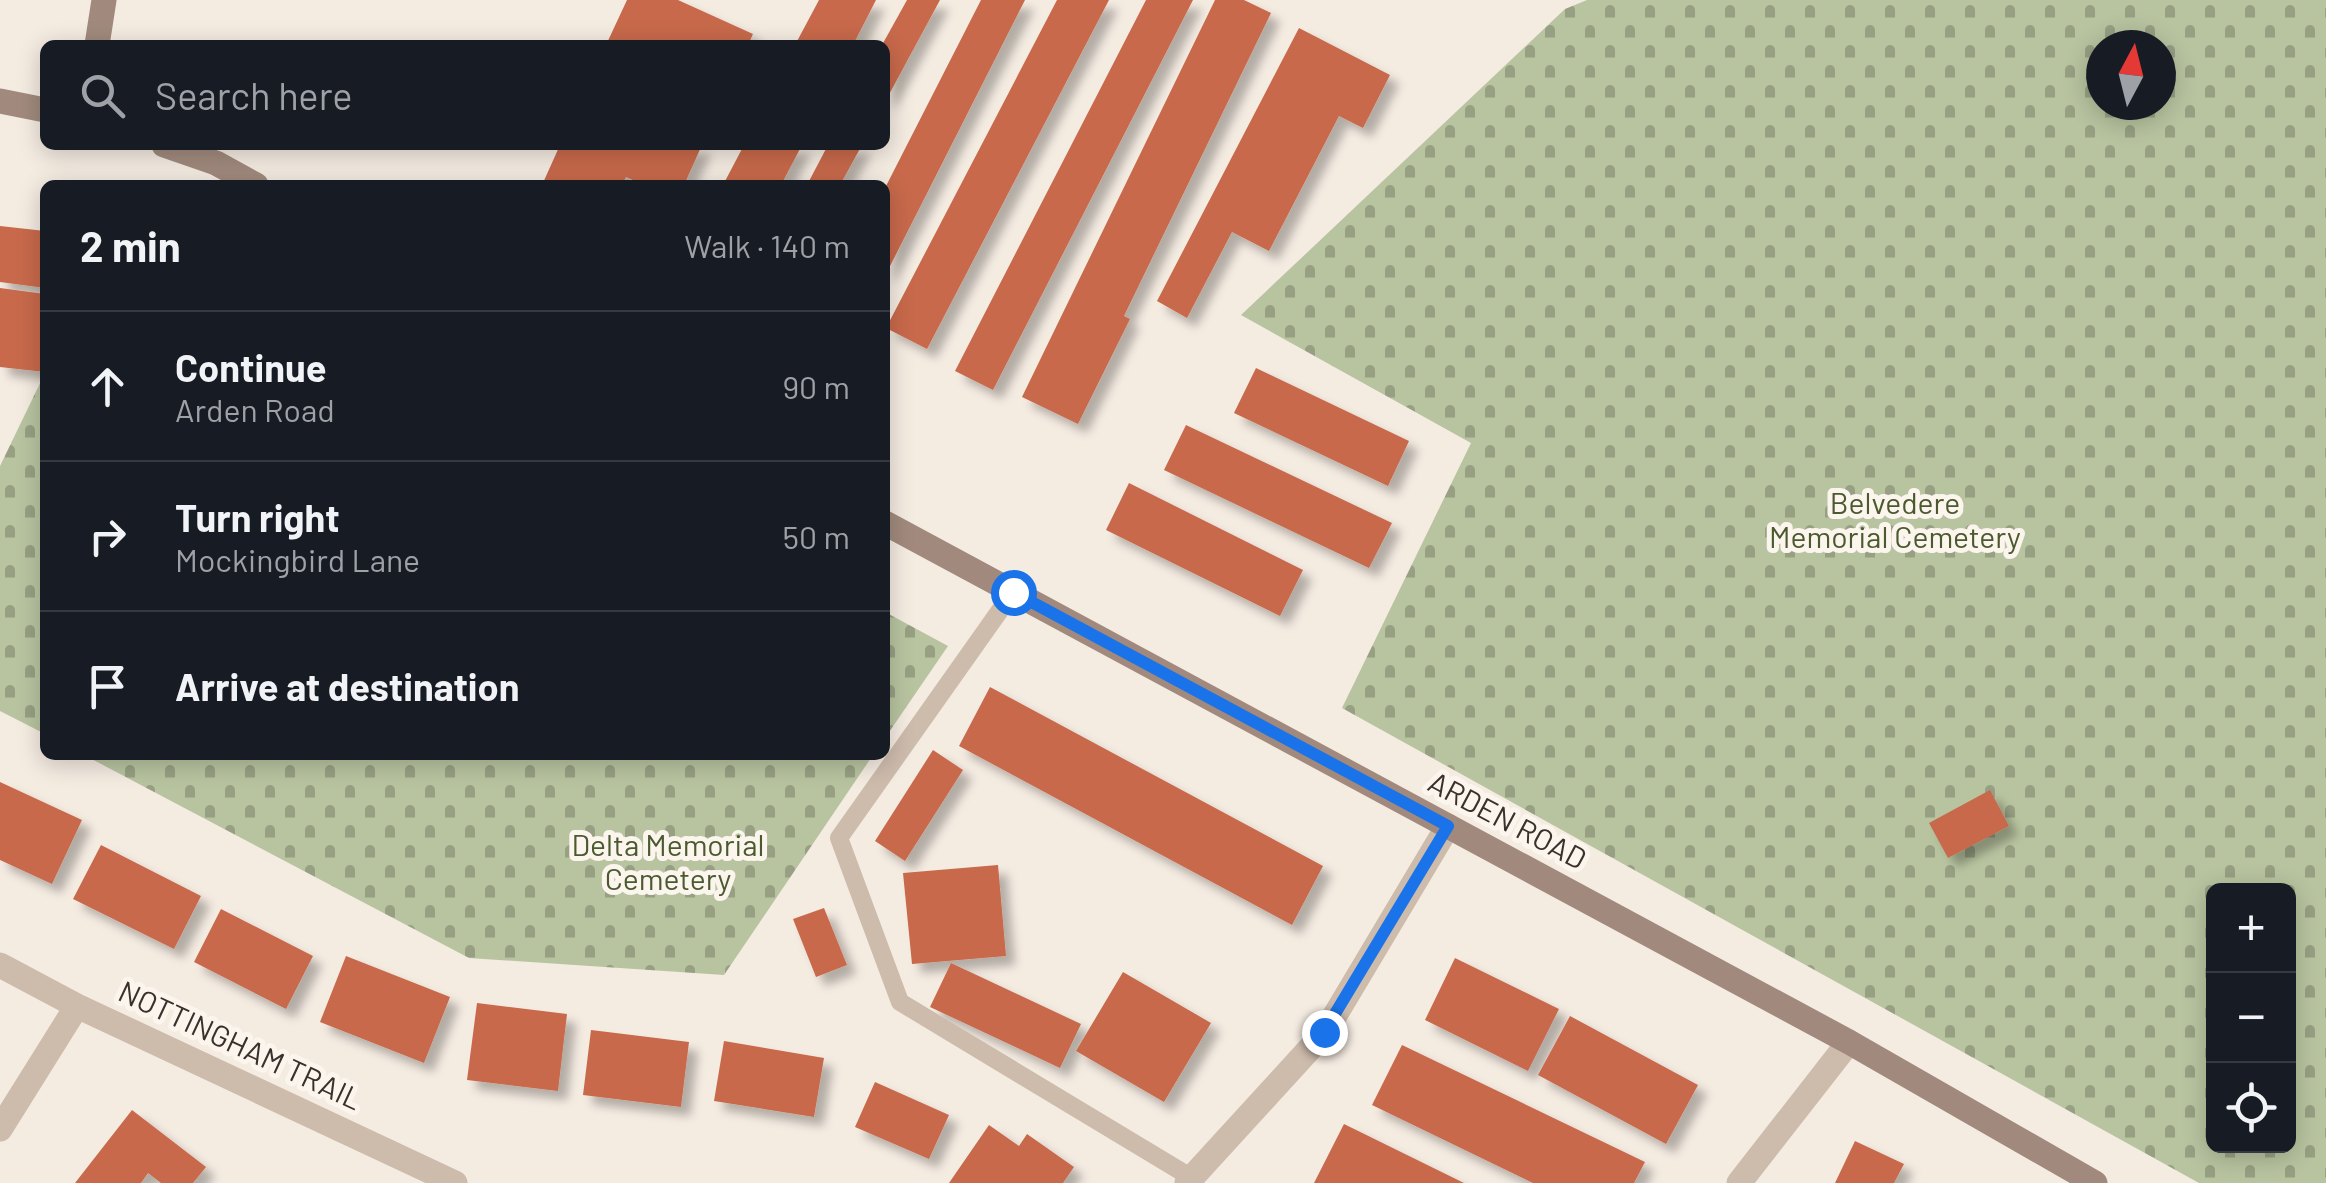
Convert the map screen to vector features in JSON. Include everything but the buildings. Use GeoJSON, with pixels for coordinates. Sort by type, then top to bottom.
{"type":"FeatureCollection","features":[{"type":"Feature","properties":{"kind":"main road"},"geometry":{"type":"LineString","coordinates":[[99,40],[104,0]]}},
{"type":"Feature","properties":{"kind":"main road"},"geometry":{"type":"LineString","coordinates":[[0,101],[40,109]]}},
{"type":"Feature","properties":{"kind":"main road"},"geometry":{"type":"LineString","coordinates":[[178,150],[216,163],[247,180]]}},
{"type":"Feature","properties":{"kind":"main road","name":"ARDEN ROAD"},"geometry":{"type":"LineString","coordinates":[[890,526],[1849,1042],[2095,1183]]}},
{"type":"Feature","properties":{"kind":"street"},"geometry":{"type":"LineString","coordinates":[[1190,1180],[1324,1032],[1448,826]]}},
{"type":"Feature","properties":{"kind":"street","name":"NOTTINGHAM TRAIL"},"geometry":{"type":"LineString","coordinates":[[0,964],[77,1006],[455,1183]]}},
{"type":"Feature","properties":{"kind":"street"},"geometry":{"type":"LineString","coordinates":[[0,1129],[77,1006]]}},
{"type":"Feature","properties":{"kind":"street"},"geometry":{"type":"LineString","coordinates":[[1738,1183],[1849,1042]]}},
{"type":"Feature","properties":{"kind":"lane"},"geometry":{"type":"LineString","coordinates":[[1013,592],[839,838],[900,1002],[1190,1180]]}},
{"type":"Feature","properties":{"kind":"green space","name":"Belvedere Memorial Cemetery"},"geometry":{"type":"Polygon","coordinates":[[[1587,0],[2326,0],[2326,1183],[2199,1183],[1342,708],[1471,443],[1241,315],[1565,9],[1587,0]]]}},
{"type":"Feature","properties":{"kind":"green space"},"geometry":{"type":"Polygon","coordinates":[[[40,383],[40,731],[0,711],[0,466],[40,383]]]}},
{"type":"Feature","properties":{"kind":"green space"},"geometry":{"type":"Polygon","coordinates":[[[890,615],[948,646],[890,731],[890,615]]]}},
{"type":"Feature","properties":{"kind":"green space","name":"Delta Memorial Cemetery"},"geometry":{"type":"Polygon","coordinates":[[[93,760],[870,760],[724,975],[469,958],[93,760]]]}},
{"type":"Feature","properties":{"kind":"route"},"geometry":{"type":"LineString","coordinates":[[1013,592],[1448,826],[1324,1032]]}}]}
